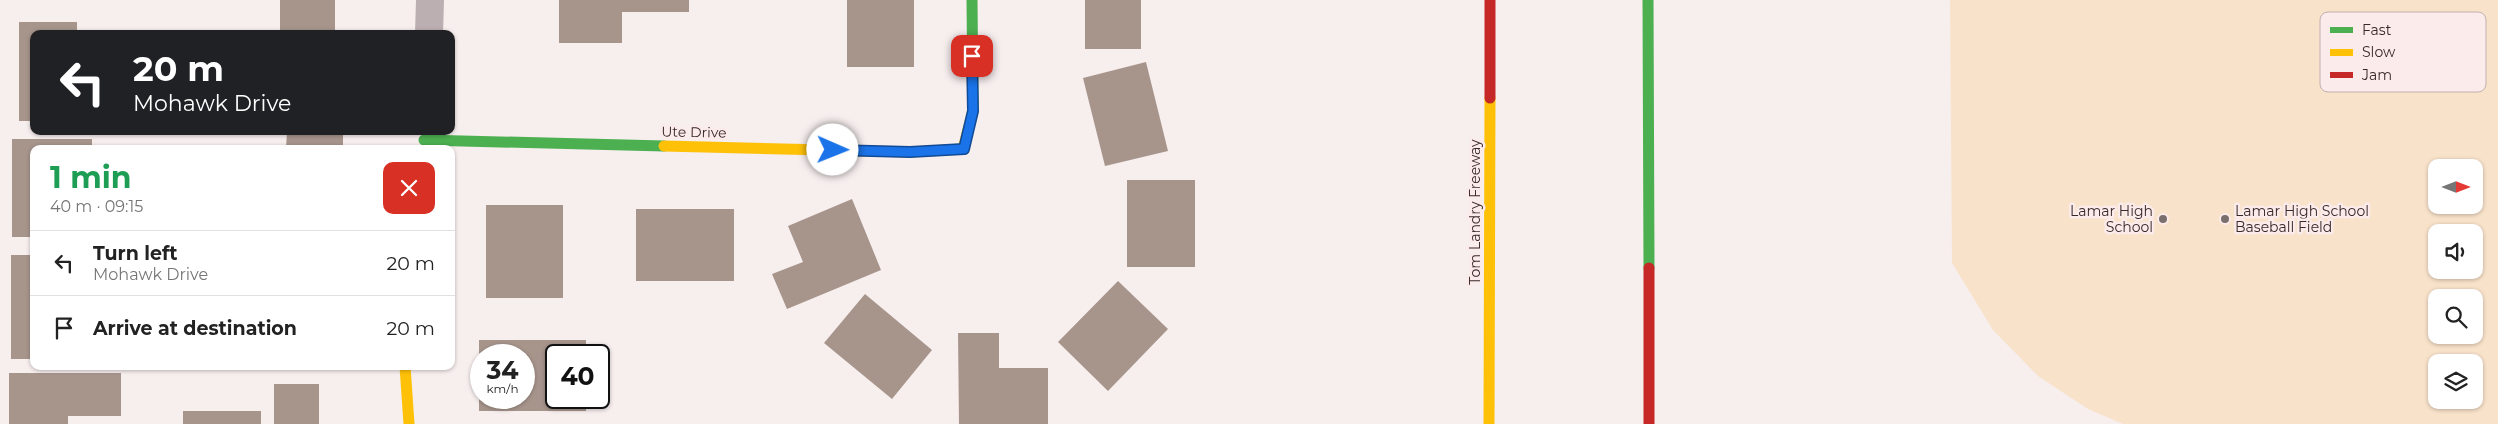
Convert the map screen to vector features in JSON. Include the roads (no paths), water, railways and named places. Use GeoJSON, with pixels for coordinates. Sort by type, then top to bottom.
{"type":"FeatureCollection","features":[{"type":"Feature","properties":{"kind":"main road","name":"Ute Drive"},"geometry":{"type":"LineString","coordinates":[[423,140],[910,152],[964,149],[973,111],[972,0]]}},
{"type":"Feature","properties":{"kind":"main road","name":"Tom Landry Freeway"},"geometry":{"type":"LineString","coordinates":[[1489,424],[1490,0]]}},
{"type":"Feature","properties":{"kind":"main road"},"geometry":{"type":"LineString","coordinates":[[1648,0],[1649,424]]}},
{"type":"Feature","properties":{"kind":"main road"},"geometry":{"type":"LineString","coordinates":[[405,370],[409,424]]}},
{"type":"Feature","properties":{"kind":"street"},"geometry":{"type":"LineString","coordinates":[[429,30],[430,0]]}},
{"type":"Feature","properties":{"kind":"place","name":"Lamar High School"},"geometry":{"type":"Point","coordinates":[2163,219]}},
{"type":"Feature","properties":{"kind":"place","name":"Lamar High School Baseball Field"},"geometry":{"type":"Point","coordinates":[2225,219]}}]}
